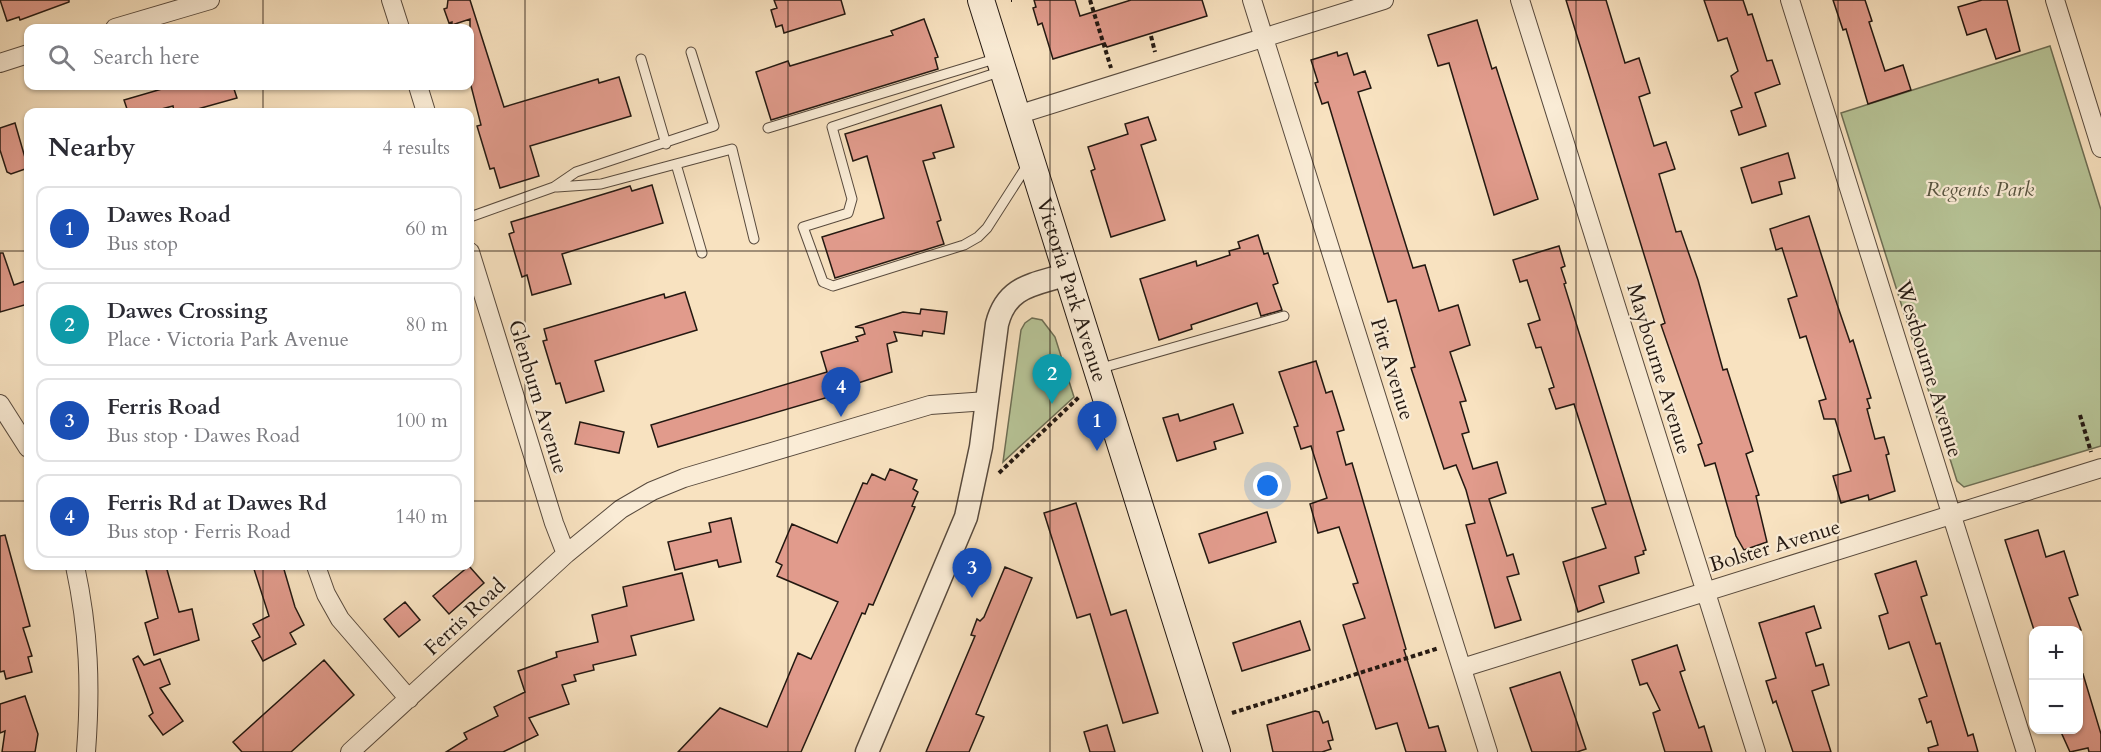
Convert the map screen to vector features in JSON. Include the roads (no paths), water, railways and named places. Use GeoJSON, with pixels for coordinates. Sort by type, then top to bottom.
{"type":"FeatureCollection","features":[{"type":"Feature","properties":{"kind":"main road","name":"Victoria Park Avenue"},"geometry":{"type":"LineString","coordinates":[[981,0],[1098,369],[1212,751]]}},
{"type":"Feature","properties":{"kind":"street"},"geometry":{"type":"LineString","coordinates":[[129,24],[210,0]]}},
{"type":"Feature","properties":{"kind":"street"},"geometry":{"type":"LineString","coordinates":[[391,0],[399,24]]}},
{"type":"Feature","properties":{"kind":"street","name":"Pitt Avenue"},"geometry":{"type":"LineString","coordinates":[[1252,0],[1488,752]]}},
{"type":"Feature","properties":{"kind":"street"},"geometry":{"type":"LineString","coordinates":[[1017,115],[1384,0]]}},
{"type":"Feature","properties":{"kind":"street","name":"Maybourne Avenue"},"geometry":{"type":"LineString","coordinates":[[1520,0],[1756,752]]}},
{"type":"Feature","properties":{"kind":"street","name":"Westbourne Avenue"},"geometry":{"type":"LineString","coordinates":[[1790,0],[2025,752]]}},
{"type":"Feature","properties":{"kind":"street"},"geometry":{"type":"LineString","coordinates":[[2055,0],[2101,148]]}},
{"type":"Feature","properties":{"kind":"street"},"geometry":{"type":"LineString","coordinates":[[0,63],[24,55]]}},
{"type":"Feature","properties":{"kind":"street"},"geometry":{"type":"LineString","coordinates":[[419,90],[425,108]]}},
{"type":"Feature","properties":{"kind":"street","name":"Glenburn Avenue"},"geometry":{"type":"LineString","coordinates":[[474,265],[554,523],[566,554]]}},
{"type":"Feature","properties":{"kind":"street"},"geometry":{"type":"LineString","coordinates":[[867,752],[966,517],[974,484],[997,324],[1006,300],[1022,288],[1068,274]]}},
{"type":"Feature","properties":{"kind":"street","name":"Ferris Road"},"geometry":{"type":"LineString","coordinates":[[350,752],[566,554],[621,509],[652,491],[684,478],[930,405],[987,401]]}},
{"type":"Feature","properties":{"kind":"street"},"geometry":{"type":"LineString","coordinates":[[0,404],[24,442]]}},
{"type":"Feature","properties":{"kind":"street","name":"Bolster Avenue"},"geometry":{"type":"LineString","coordinates":[[1462,668],[1952,513],[2099,469]]}},
{"type":"Feature","properties":{"kind":"street"},"geometry":{"type":"LineString","coordinates":[[76,570],[87,625],[89,689],[86,752]]}},
{"type":"Feature","properties":{"kind":"street"},"geometry":{"type":"LineString","coordinates":[[317,570],[326,594],[340,619],[409,699]]}},
{"type":"Feature","properties":{"kind":"lane"},"geometry":{"type":"LineString","coordinates":[[474,216],[554,187],[576,172],[666,144],[714,126],[691,52]]}},
{"type":"Feature","properties":{"kind":"lane"},"geometry":{"type":"LineString","coordinates":[[641,59],[666,144]]}},
{"type":"Feature","properties":{"kind":"lane"},"geometry":{"type":"LineString","coordinates":[[768,128],[1002,64]]}},
{"type":"Feature","properties":{"kind":"lane"},"geometry":{"type":"LineString","coordinates":[[1002,64],[832,127],[852,199],[848,213],[803,227],[822,282],[834,286],[964,244],[978,237],[1031,159]]}},
{"type":"Feature","properties":{"kind":"lane"},"geometry":{"type":"LineString","coordinates":[[554,187],[601,184],[732,149],[754,239]]}},
{"type":"Feature","properties":{"kind":"lane"},"geometry":{"type":"LineString","coordinates":[[676,164],[702,253]]}},
{"type":"Feature","properties":{"kind":"lane"},"geometry":{"type":"LineString","coordinates":[[1098,369],[1284,315]]}},
{"type":"Feature","properties":{"kind":"place","name":"Dawes Crossing"},"geometry":{"type":"Point","coordinates":[1052,404]}},
{"type":"Feature","properties":{"kind":"place","name":"Ferris Rd at Dawes Rd"},"geometry":{"type":"Point","coordinates":[841,417]}},
{"type":"Feature","properties":{"kind":"place","name":"Dawes Road"},"geometry":{"type":"Point","coordinates":[1097,451]}},
{"type":"Feature","properties":{"kind":"place","name":"Ferris Road"},"geometry":{"type":"Point","coordinates":[972,598]}},
{"type":"Feature","properties":{"kind":"park label","name":"Regents Park"},"geometry":{"type":"Point","coordinates":[1980,189]}}]}
